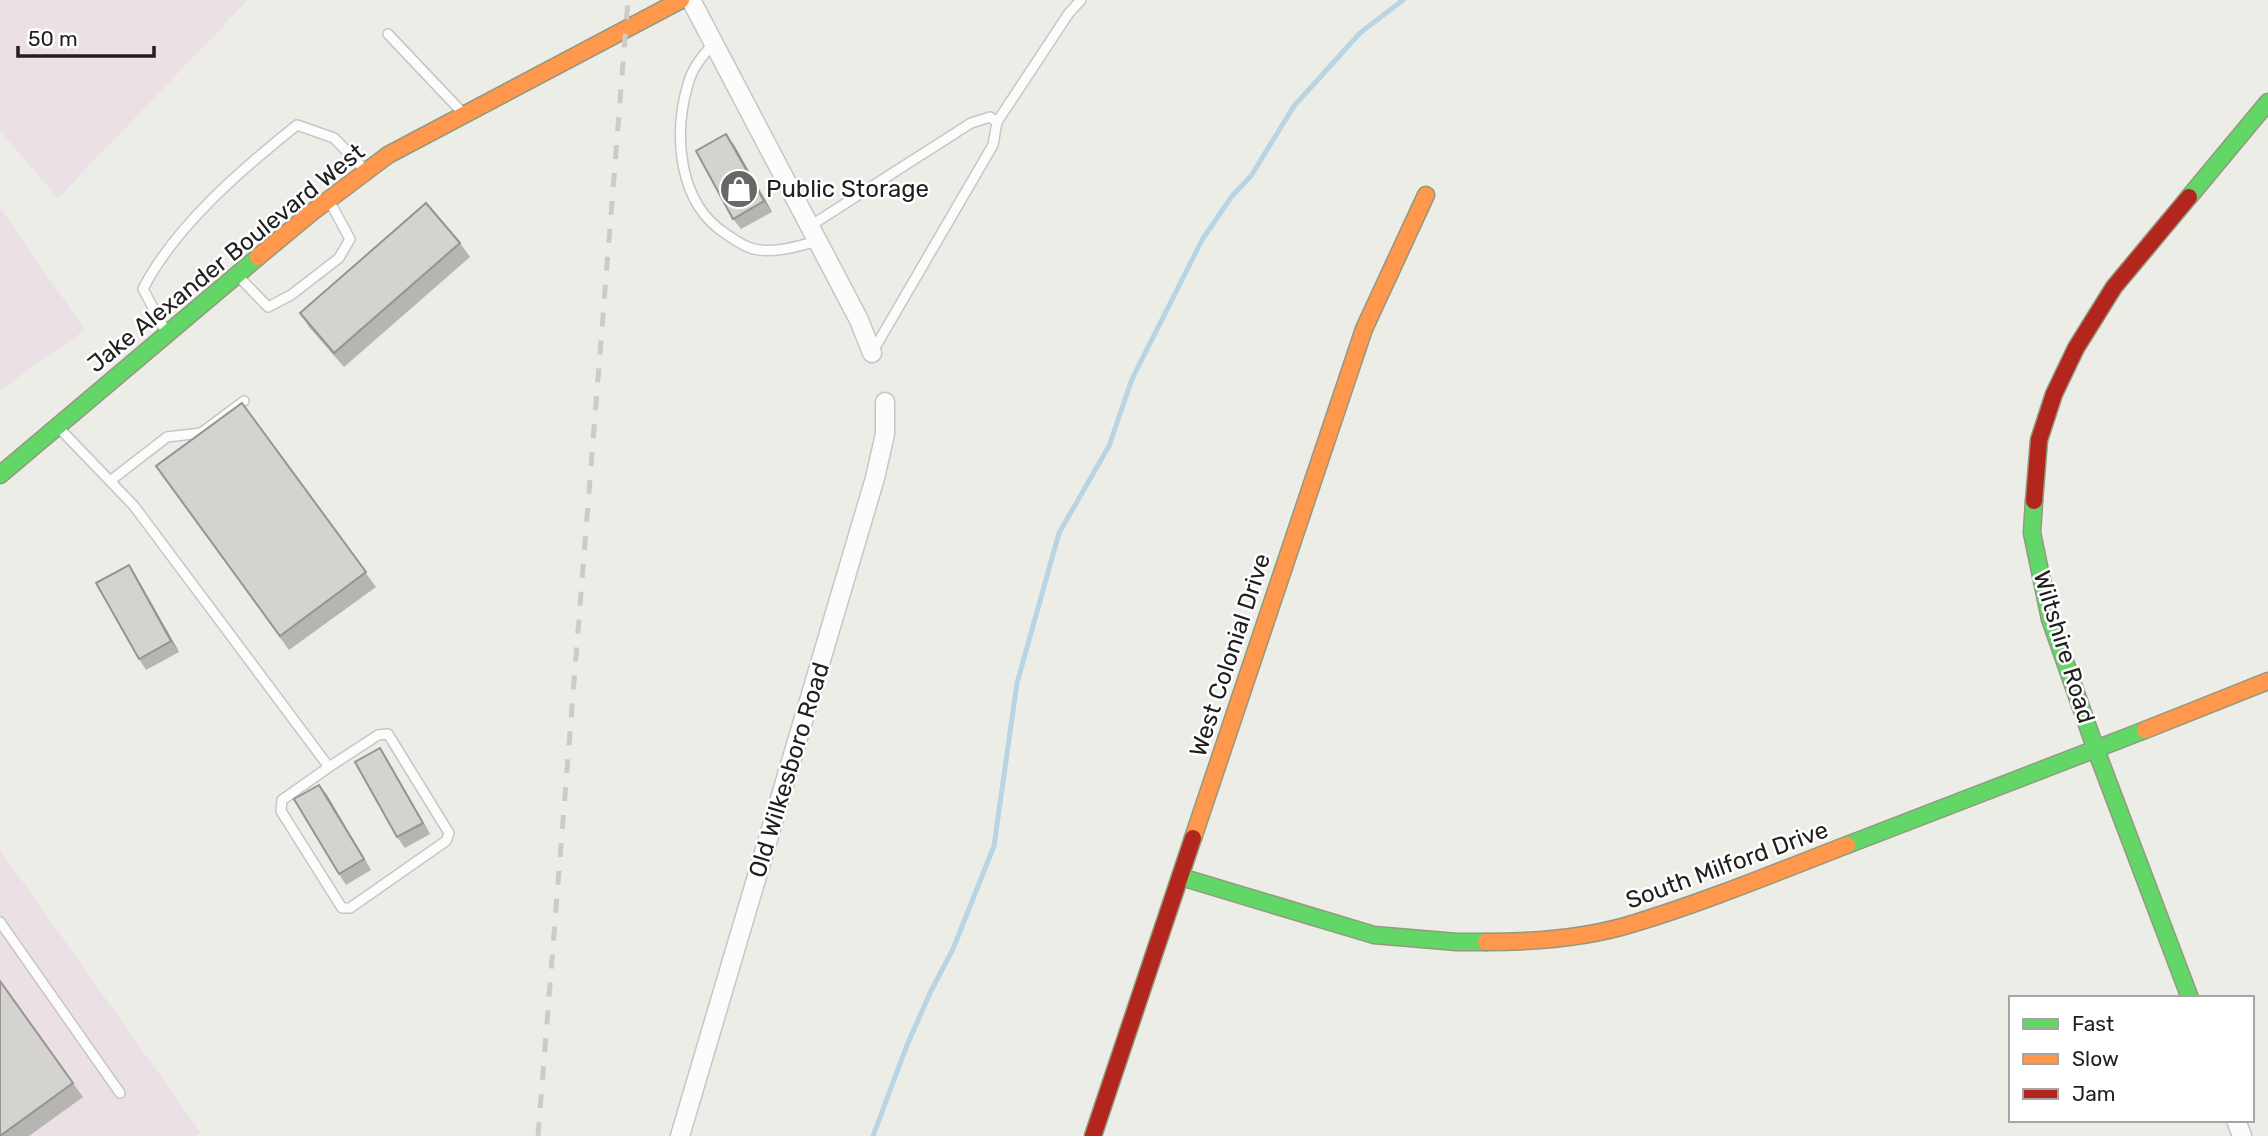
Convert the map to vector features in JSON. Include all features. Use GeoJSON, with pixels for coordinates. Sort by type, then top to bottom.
{"type":"FeatureCollection","features":[{"type":"Feature","properties":{"kind":"main road","name":"Jake Alexander Boulevard West"},"geometry":{"type":"LineString","coordinates":[[0,475],[236,275],[388,155],[681,0]]}},
{"type":"Feature","properties":{"kind":"main road","name":"Wiltshire Road"},"geometry":{"type":"LineString","coordinates":[[2189,996],[2096,750],[2050,619],[2032,533],[2039,440],[2054,394],[2070,360],[2114,287],[2268,102]]}},
{"type":"Feature","properties":{"kind":"main road","name":"West Colonial Drive"},"geometry":{"type":"LineString","coordinates":[[1093,1136],[1364,329],[1426,195]]}},
{"type":"Feature","properties":{"kind":"main road","name":"South Milford Drive"},"geometry":{"type":"LineString","coordinates":[[1181,877],[1374,935],[1457,942],[1512,942],[1577,935],[1633,924],[1763,877],[2268,681]]}},
{"type":"Feature","properties":{"kind":"street"},"geometry":{"type":"LineString","coordinates":[[691,0],[859,320],[872,353]]}},
{"type":"Feature","properties":{"kind":"street","name":"Old Wilkesboro Road"},"geometry":{"type":"LineString","coordinates":[[680,1136],[876,478],[885,434],[885,402]]}},
{"type":"Feature","properties":{"kind":"lane"},"geometry":{"type":"LineString","coordinates":[[872,353],[993,145],[997,122],[1069,13],[1081,0]]}},
{"type":"Feature","properties":{"kind":"lane"},"geometry":{"type":"LineString","coordinates":[[388,34],[464,113]]}},
{"type":"Feature","properties":{"kind":"lane"},"geometry":{"type":"LineString","coordinates":[[714,43],[694,69],[688,83],[681,132],[685,178],[703,215],[716,228],[748,248],[786,248],[814,234],[971,123],[990,117],[997,122]]}},
{"type":"Feature","properties":{"kind":"lane"},"geometry":{"type":"LineString","coordinates":[[166,333],[143,289],[156,264],[236,174],[297,125],[334,138],[366,172]]}},
{"type":"Feature","properties":{"kind":"lane"},"geometry":{"type":"LineString","coordinates":[[236,275],[268,307],[291,295],[340,258],[350,239],[328,200]]}},
{"type":"Feature","properties":{"kind":"lane"},"geometry":{"type":"LineString","coordinates":[[110,481],[167,436],[201,433],[244,401]]}},
{"type":"Feature","properties":{"kind":"lane"},"geometry":{"type":"LineString","coordinates":[[57,426],[134,506],[329,767]]}},
{"type":"Feature","properties":{"kind":"lane"},"geometry":{"type":"LineString","coordinates":[[388,734],[449,833],[446,841],[350,908],[342,908],[281,811],[282,800],[329,767],[378,735],[388,734]]}},
{"type":"Feature","properties":{"kind":"lane"},"geometry":{"type":"LineString","coordinates":[[0,922],[120,1093]]}},
{"type":"Feature","properties":{"kind":"shaded area"},"geometry":{"type":"Polygon","coordinates":[[[0,0],[248,0],[58,198],[0,131],[0,0]]]}},
{"type":"Feature","properties":{"kind":"shaded area"},"geometry":{"type":"Polygon","coordinates":[[[0,208],[85,330],[0,390],[0,208]]]}},
{"type":"Feature","properties":{"kind":"shaded area"},"geometry":{"type":"Polygon","coordinates":[[[0,850],[201,1133],[196,1136],[0,1136],[0,850]]]}},
{"type":"Feature","properties":{"kind":"building"},"geometry":{"type":"Polygon","coordinates":[[[726,134],[764,201],[733,219],[696,151],[726,134]]]}},
{"type":"Feature","properties":{"kind":"building"},"geometry":{"type":"Polygon","coordinates":[[[426,203],[460,243],[334,353],[300,313],[426,203]]]}},
{"type":"Feature","properties":{"kind":"building"},"geometry":{"type":"Polygon","coordinates":[[[242,403],[366,572],[280,636],[156,466],[242,403]]]}},
{"type":"Feature","properties":{"kind":"building"},"geometry":{"type":"Polygon","coordinates":[[[129,565],[171,641],[139,659],[96,583],[129,565]]]}},
{"type":"Feature","properties":{"kind":"building"},"geometry":{"type":"Polygon","coordinates":[[[380,748],[423,823],[397,837],[355,762],[380,748]]]}},
{"type":"Feature","properties":{"kind":"building"},"geometry":{"type":"Polygon","coordinates":[[[319,785],[364,859],[339,874],[294,799],[319,785]]]}},
{"type":"Feature","properties":{"kind":"building"},"geometry":{"type":"Polygon","coordinates":[[[0,981],[73,1083],[0,1136],[0,981]]]}},
{"type":"Feature","properties":{"kind":"waterway"},"geometry":{"type":"LineString","coordinates":[[873,1136],[907,1045],[953,949],[994,846],[1017,683],[1059,533],[1109,446],[1132,379],[1202,240],[1232,196],[1251,176],[1294,106],[1360,33],[1403,0]]}},
{"type":"Feature","properties":{"kind":"railway"},"geometry":{"type":"LineString","coordinates":[[538,1136],[628,0]]}},
{"type":"Feature","properties":{"kind":"traffic: fast"},"geometry":{"type":"LineString","coordinates":[[2189,197],[2268,102]]}},
{"type":"Feature","properties":{"kind":"traffic: fast"},"geometry":{"type":"LineString","coordinates":[[0,475],[258,257]]}},
{"type":"Feature","properties":{"kind":"traffic: fast"},"geometry":{"type":"LineString","coordinates":[[2034,501],[2032,533],[2050,619],[2096,750],[2189,996]]}},
{"type":"Feature","properties":{"kind":"traffic: fast"},"geometry":{"type":"LineString","coordinates":[[1847,845],[2145,730]]}},
{"type":"Feature","properties":{"kind":"traffic: fast"},"geometry":{"type":"LineString","coordinates":[[1181,877],[1374,935],[1486,942]]}},
{"type":"Feature","properties":{"kind":"traffic: slow"},"geometry":{"type":"LineString","coordinates":[[258,257],[388,155],[681,0]]}},
{"type":"Feature","properties":{"kind":"traffic: slow"},"geometry":{"type":"LineString","coordinates":[[1193,838],[1364,329],[1426,195]]}},
{"type":"Feature","properties":{"kind":"traffic: slow"},"geometry":{"type":"LineString","coordinates":[[2145,730],[2268,681]]}},
{"type":"Feature","properties":{"kind":"traffic: slow"},"geometry":{"type":"LineString","coordinates":[[1486,942],[1561,938],[1617,928],[1715,896],[1847,845]]}},
{"type":"Feature","properties":{"kind":"traffic: jam"},"geometry":{"type":"LineString","coordinates":[[2034,501],[2039,440],[2054,394],[2076,348],[2114,287],[2189,197]]}},
{"type":"Feature","properties":{"kind":"traffic: jam"},"geometry":{"type":"LineString","coordinates":[[1093,1136],[1193,838]]}},
{"type":"Feature","properties":{"kind":"place","name":"Public Storage"},"geometry":{"type":"Point","coordinates":[739,189]}}]}
